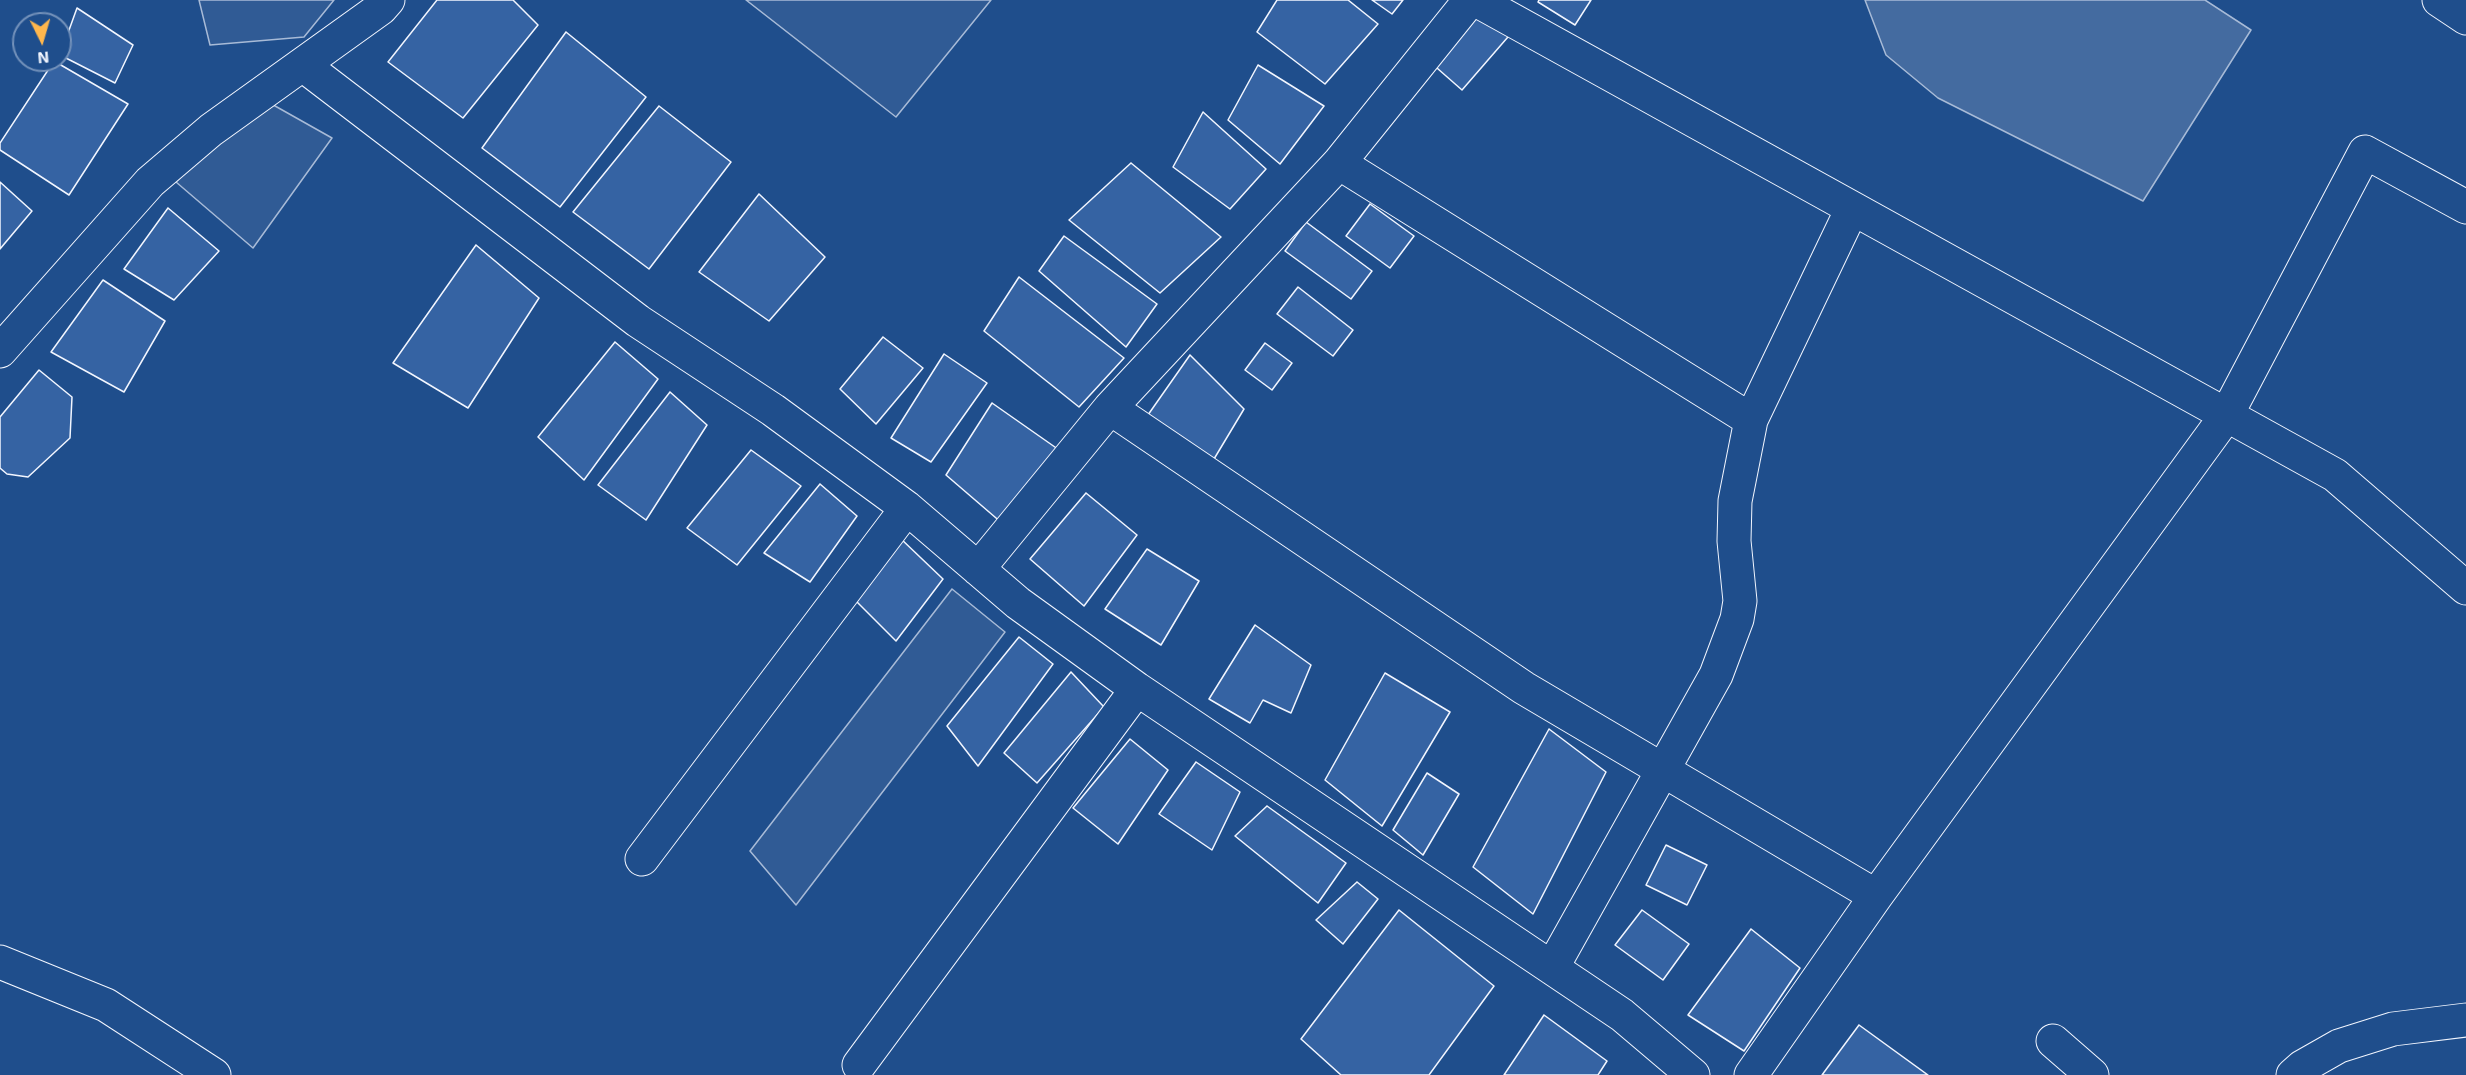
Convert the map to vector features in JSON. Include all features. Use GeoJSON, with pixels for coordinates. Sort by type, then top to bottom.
{"type":"FeatureCollection","features":[{"type":"Feature","properties":{"kind":"street"},"geometry":{"type":"LineString","coordinates":[[978,569],[1110,408],[1339,163],[1470,0]]}},
{"type":"Feature","properties":{"kind":"street"},"geometry":{"type":"LineString","coordinates":[[1476,0],[2335,475],[2466,588]]}},
{"type":"Feature","properties":{"kind":"street"},"geometry":{"type":"LineString","coordinates":[[2439,0],[2466,18]]}},
{"type":"Feature","properties":{"kind":"street"},"geometry":{"type":"LineString","coordinates":[[0,351],[150,182],[211,130],[303,65],[379,3]]}},
{"type":"Feature","properties":{"kind":"street"},"geometry":{"type":"LineString","coordinates":[[303,65],[638,321],[773,410],[907,508],[1018,603],[1137,689],[1622,1015],[1686,1073]]}},
{"type":"Feature","properties":{"kind":"street"},"geometry":{"type":"LineString","coordinates":[[1750,1075],[1875,896],[2226,416],[2365,152],[2466,207]]}},
{"type":"Feature","properties":{"kind":"street"},"geometry":{"type":"LineString","coordinates":[[1339,163],[1751,420]]}},
{"type":"Feature","properties":{"kind":"street"},"geometry":{"type":"LineString","coordinates":[[1552,968],[1716,675],[1737,619],[1740,601],[1734,541],[1735,501],[1751,420],[1852,209]]}},
{"type":"Feature","properties":{"kind":"street"},"geometry":{"type":"LineString","coordinates":[[1110,408],[1524,688],[1875,896]]}},
{"type":"Feature","properties":{"kind":"street"},"geometry":{"type":"LineString","coordinates":[[642,859],[907,508]]}},
{"type":"Feature","properties":{"kind":"street"},"geometry":{"type":"LineString","coordinates":[[859,1065],[1137,689]]}},
{"type":"Feature","properties":{"kind":"street"},"geometry":{"type":"LineString","coordinates":[[0,962],[106,1005],[214,1075]]}},
{"type":"Feature","properties":{"kind":"street"},"geometry":{"type":"LineString","coordinates":[[2293,1075],[2301,1067],[2339,1046],[2393,1029],[2466,1020]]}},
{"type":"Feature","properties":{"kind":"street"},"geometry":{"type":"LineString","coordinates":[[2053,1041],[2092,1075]]}},
{"type":"Feature","properties":{"kind":"shaded area"},"geometry":{"type":"Polygon","coordinates":[[[199,0],[334,0],[304,37],[210,45],[199,0]]]}},
{"type":"Feature","properties":{"kind":"shaded area"},"geometry":{"type":"Polygon","coordinates":[[[746,0],[991,0],[896,117],[746,0]]]}},
{"type":"Feature","properties":{"kind":"shaded area"},"geometry":{"type":"Polygon","coordinates":[[[1865,0],[2205,0],[2251,30],[2143,201],[1938,98],[1886,55],[1865,0]]]}},
{"type":"Feature","properties":{"kind":"shaded area"},"geometry":{"type":"Polygon","coordinates":[[[252,93],[332,138],[253,248],[176,182],[252,93]]]}},
{"type":"Feature","properties":{"kind":"shaded area"},"geometry":{"type":"Polygon","coordinates":[[[952,589],[1005,632],[796,905],[750,851],[952,589]]]}},
{"type":"Feature","properties":{"kind":"building"},"geometry":{"type":"Polygon","coordinates":[[[437,0],[513,0],[538,25],[463,118],[388,62],[437,0]]]}},
{"type":"Feature","properties":{"kind":"building"},"geometry":{"type":"Polygon","coordinates":[[[1277,0],[1348,0],[1378,24],[1325,84],[1257,32],[1277,0]]]}},
{"type":"Feature","properties":{"kind":"building"},"geometry":{"type":"Polygon","coordinates":[[[1372,0],[1403,0],[1392,14],[1372,0]]]}},
{"type":"Feature","properties":{"kind":"building"},"geometry":{"type":"Polygon","coordinates":[[[1462,0],[1514,30],[1462,90],[1413,47],[1462,0]]]}},
{"type":"Feature","properties":{"kind":"building"},"geometry":{"type":"Polygon","coordinates":[[[1539,0],[1591,0],[1575,25],[1538,2],[1539,0]]]}},
{"type":"Feature","properties":{"kind":"building"},"geometry":{"type":"Polygon","coordinates":[[[77,8],[133,45],[115,83],[72,61],[72,22],[77,8]]]}},
{"type":"Feature","properties":{"kind":"building"},"geometry":{"type":"Polygon","coordinates":[[[566,32],[646,97],[560,207],[482,148],[566,32]]]}},
{"type":"Feature","properties":{"kind":"building"},"geometry":{"type":"Polygon","coordinates":[[[1258,65],[1324,106],[1280,164],[1228,120],[1258,65]]]}},
{"type":"Feature","properties":{"kind":"building"},"geometry":{"type":"Polygon","coordinates":[[[72,71],[128,104],[69,195],[0,150],[0,143],[47,72],[72,71]]]}},
{"type":"Feature","properties":{"kind":"building"},"geometry":{"type":"Polygon","coordinates":[[[659,106],[731,162],[649,269],[573,212],[659,106]]]}},
{"type":"Feature","properties":{"kind":"building"},"geometry":{"type":"Polygon","coordinates":[[[1203,112],[1266,169],[1230,209],[1173,167],[1203,112]]]}},
{"type":"Feature","properties":{"kind":"building"},"geometry":{"type":"Polygon","coordinates":[[[1131,163],[1221,237],[1160,293],[1069,220],[1131,163]]]}},
{"type":"Feature","properties":{"kind":"building"},"geometry":{"type":"Polygon","coordinates":[[[0,182],[32,211],[0,249],[0,182]]]}},
{"type":"Feature","properties":{"kind":"building"},"geometry":{"type":"Polygon","coordinates":[[[759,194],[825,257],[769,321],[699,272],[759,194]]]}},
{"type":"Feature","properties":{"kind":"building"},"geometry":{"type":"Polygon","coordinates":[[[1370,204],[1414,236],[1390,268],[1346,236],[1370,204]]]}},
{"type":"Feature","properties":{"kind":"building"},"geometry":{"type":"Polygon","coordinates":[[[168,208],[219,251],[174,300],[124,269],[168,208]]]}},
{"type":"Feature","properties":{"kind":"building"},"geometry":{"type":"Polygon","coordinates":[[[1306,222],[1372,271],[1351,299],[1285,251],[1306,222]]]}},
{"type":"Feature","properties":{"kind":"building"},"geometry":{"type":"Polygon","coordinates":[[[1064,236],[1157,304],[1126,347],[1039,271],[1064,236]]]}},
{"type":"Feature","properties":{"kind":"building"},"geometry":{"type":"Polygon","coordinates":[[[476,245],[539,298],[468,408],[393,363],[476,245]]]}},
{"type":"Feature","properties":{"kind":"building"},"geometry":{"type":"Polygon","coordinates":[[[1019,277],[1124,358],[1079,407],[984,331],[1019,277]]]}},
{"type":"Feature","properties":{"kind":"building"},"geometry":{"type":"Polygon","coordinates":[[[103,280],[165,321],[124,392],[51,352],[103,280]]]}},
{"type":"Feature","properties":{"kind":"building"},"geometry":{"type":"Polygon","coordinates":[[[1298,287],[1353,330],[1333,356],[1277,314],[1298,287]]]}},
{"type":"Feature","properties":{"kind":"building"},"geometry":{"type":"Polygon","coordinates":[[[883,337],[923,368],[876,424],[840,389],[883,337]]]}},
{"type":"Feature","properties":{"kind":"building"},"geometry":{"type":"Polygon","coordinates":[[[615,342],[658,379],[584,480],[538,437],[615,342]]]}},
{"type":"Feature","properties":{"kind":"building"},"geometry":{"type":"Polygon","coordinates":[[[1265,343],[1292,363],[1272,390],[1245,370],[1265,343]]]}},
{"type":"Feature","properties":{"kind":"building"},"geometry":{"type":"Polygon","coordinates":[[[944,354],[987,383],[931,462],[891,438],[944,354]]]}},
{"type":"Feature","properties":{"kind":"building"},"geometry":{"type":"Polygon","coordinates":[[[1190,355],[1244,409],[1208,469],[1143,422],[1190,355]]]}},
{"type":"Feature","properties":{"kind":"building"},"geometry":{"type":"Polygon","coordinates":[[[39,370],[72,397],[70,438],[28,477],[7,474],[0,468],[0,417],[39,370]]]}},
{"type":"Feature","properties":{"kind":"building"},"geometry":{"type":"Polygon","coordinates":[[[670,392],[707,425],[646,520],[598,485],[670,392]]]}},
{"type":"Feature","properties":{"kind":"building"},"geometry":{"type":"Polygon","coordinates":[[[992,403],[1062,452],[1003,524],[946,475],[992,403]]]}},
{"type":"Feature","properties":{"kind":"building"},"geometry":{"type":"Polygon","coordinates":[[[751,450],[801,486],[737,565],[687,528],[751,450]]]}},
{"type":"Feature","properties":{"kind":"building"},"geometry":{"type":"Polygon","coordinates":[[[820,484],[857,516],[810,582],[764,553],[820,484]]]}},
{"type":"Feature","properties":{"kind":"building"},"geometry":{"type":"Polygon","coordinates":[[[1086,493],[1137,535],[1084,606],[1030,559],[1086,493]]]}},
{"type":"Feature","properties":{"kind":"building"},"geometry":{"type":"Polygon","coordinates":[[[899,537],[943,579],[896,641],[849,594],[899,537]]]}},
{"type":"Feature","properties":{"kind":"building"},"geometry":{"type":"Polygon","coordinates":[[[1147,549],[1199,581],[1161,645],[1105,609],[1147,549]]]}},
{"type":"Feature","properties":{"kind":"building"},"geometry":{"type":"Polygon","coordinates":[[[1255,625],[1311,665],[1291,713],[1263,700],[1250,723],[1209,699],[1255,625]]]}},
{"type":"Feature","properties":{"kind":"building"},"geometry":{"type":"Polygon","coordinates":[[[1019,637],[1053,664],[978,766],[947,726],[1019,637]]]}},
{"type":"Feature","properties":{"kind":"building"},"geometry":{"type":"Polygon","coordinates":[[[1071,672],[1104,707],[1037,783],[1004,753],[1071,672]]]}},
{"type":"Feature","properties":{"kind":"building"},"geometry":{"type":"Polygon","coordinates":[[[1385,673],[1450,712],[1382,826],[1325,780],[1385,673]]]}},
{"type":"Feature","properties":{"kind":"building"},"geometry":{"type":"Polygon","coordinates":[[[1549,729],[1606,772],[1533,914],[1473,867],[1549,729]]]}},
{"type":"Feature","properties":{"kind":"building"},"geometry":{"type":"Polygon","coordinates":[[[1130,739],[1168,770],[1118,844],[1073,808],[1130,739]]]}},
{"type":"Feature","properties":{"kind":"building"},"geometry":{"type":"Polygon","coordinates":[[[1196,762],[1240,792],[1212,850],[1159,814],[1196,762]]]}},
{"type":"Feature","properties":{"kind":"building"},"geometry":{"type":"Polygon","coordinates":[[[1427,773],[1459,794],[1423,855],[1393,830],[1427,773]]]}},
{"type":"Feature","properties":{"kind":"building"},"geometry":{"type":"Polygon","coordinates":[[[1267,806],[1346,863],[1318,903],[1235,836],[1267,806]]]}},
{"type":"Feature","properties":{"kind":"building"},"geometry":{"type":"Polygon","coordinates":[[[1666,845],[1707,865],[1687,905],[1646,885],[1666,845]]]}},
{"type":"Feature","properties":{"kind":"building"},"geometry":{"type":"Polygon","coordinates":[[[1357,882],[1378,899],[1343,944],[1316,920],[1357,882]]]}},
{"type":"Feature","properties":{"kind":"building"},"geometry":{"type":"Polygon","coordinates":[[[1399,910],[1494,986],[1429,1075],[1341,1075],[1301,1039],[1399,910]]]}},
{"type":"Feature","properties":{"kind":"building"},"geometry":{"type":"Polygon","coordinates":[[[1642,910],[1689,944],[1663,980],[1615,945],[1642,910]]]}},
{"type":"Feature","properties":{"kind":"building"},"geometry":{"type":"Polygon","coordinates":[[[1751,929],[1800,968],[1744,1051],[1688,1015],[1751,929]]]}},
{"type":"Feature","properties":{"kind":"building"},"geometry":{"type":"Polygon","coordinates":[[[1544,1015],[1607,1061],[1598,1075],[1504,1075],[1544,1015]]]}},
{"type":"Feature","properties":{"kind":"building"},"geometry":{"type":"Polygon","coordinates":[[[1859,1025],[1928,1075],[1822,1075],[1859,1025]]]}}]}
